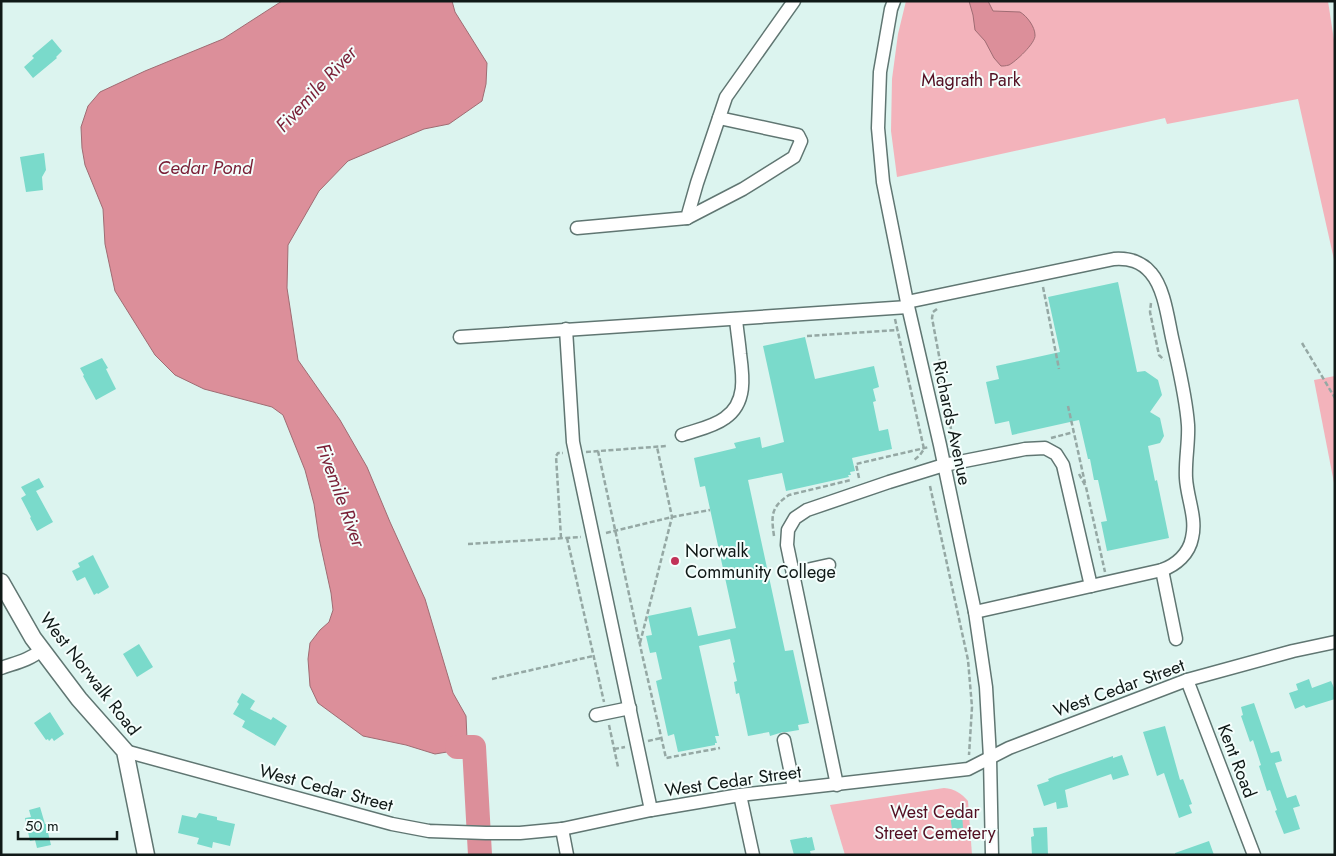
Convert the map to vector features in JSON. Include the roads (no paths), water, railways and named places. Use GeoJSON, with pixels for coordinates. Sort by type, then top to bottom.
{"type":"FeatureCollection","features":[{"type":"Feature","properties":{"kind":"main road","name":"West Norwalk Road"},"geometry":{"type":"LineString","coordinates":[[1,582],[41,650],[79,699],[125,751],[146,855]]}},
{"type":"Feature","properties":{"kind":"street"},"geometry":{"type":"LineString","coordinates":[[687,218],[726,97],[794,1]]}},
{"type":"Feature","properties":{"kind":"street","name":"Richards Avenue"},"geometry":{"type":"LineString","coordinates":[[894,1],[880,72],[878,128],[883,182],[975,612],[986,687],[992,855]]}},
{"type":"Feature","properties":{"kind":"street"},"geometry":{"type":"LineString","coordinates":[[577,228],[687,218],[743,189],[794,157],[801,141],[798,135],[719,118]]}},
{"type":"Feature","properties":{"kind":"street"},"geometry":{"type":"LineString","coordinates":[[460,337],[892,308],[1114,259],[1136,261],[1154,275],[1160,289],[1186,401],[1188,427],[1186,478],[1194,527],[1192,540],[1183,557],[1170,567],[1162,570],[975,612]]}},
{"type":"Feature","properties":{"kind":"street"},"geometry":{"type":"LineString","coordinates":[[682,435],[724,419],[730,415],[738,404],[743,377],[736,319]]}},
{"type":"Feature","properties":{"kind":"street"},"geometry":{"type":"LineString","coordinates":[[566,329],[573,442],[651,810]]}},
{"type":"Feature","properties":{"kind":"street"},"geometry":{"type":"LineString","coordinates":[[837,785],[787,545],[788,530],[795,518],[808,510],[944,465],[1030,449],[1045,448],[1056,454],[1063,465],[1091,586]]}},
{"type":"Feature","properties":{"kind":"street"},"geometry":{"type":"LineString","coordinates":[[793,573],[829,565]]}},
{"type":"Feature","properties":{"kind":"street"},"geometry":{"type":"LineString","coordinates":[[1162,570],[1176,639]]}},
{"type":"Feature","properties":{"kind":"street","name":"West Cedar Street"},"geometry":{"type":"LineString","coordinates":[[125,751],[392,824],[429,831],[520,833],[562,829],[651,810],[740,795],[968,769],[1009,748],[1187,680],[1293,651],[1335,642]]}},
{"type":"Feature","properties":{"kind":"street"},"geometry":{"type":"LineString","coordinates":[[1,668],[35,656],[41,650]]}},
{"type":"Feature","properties":{"kind":"street","name":"Kent Road"},"geometry":{"type":"LineString","coordinates":[[1187,680],[1254,855]]}},
{"type":"Feature","properties":{"kind":"street"},"geometry":{"type":"LineString","coordinates":[[601,714],[630,708]]}},
{"type":"Feature","properties":{"kind":"street"},"geometry":{"type":"LineString","coordinates":[[784,740],[794,788]]}},
{"type":"Feature","properties":{"kind":"street"},"geometry":{"type":"LineString","coordinates":[[740,795],[753,855]]}},
{"type":"Feature","properties":{"kind":"street"},"geometry":{"type":"LineString","coordinates":[[562,829],[567,855]]}},
{"type":"Feature","properties":{"kind":"water","name":"Cedar Pond"},"geometry":{"type":"Polygon","coordinates":[[[282,1],[452,1],[455,12],[487,63],[486,84],[482,101],[449,124],[424,129],[348,161],[319,191],[288,245],[287,288],[298,360],[340,420],[367,467],[425,599],[453,693],[466,716],[467,739],[447,752],[435,754],[406,745],[363,736],[318,703],[310,686],[308,659],[310,643],[329,622],[333,610],[331,593],[314,504],[305,470],[283,415],[272,407],[204,389],[175,375],[155,355],[115,291],[105,244],[103,209],[85,165],[81,127],[88,106],[100,92],[223,39],[282,1]]]}},
{"type":"Feature","properties":{"kind":"water"},"geometry":{"type":"Polygon","coordinates":[[[969,1],[988,1],[993,11],[1020,12],[1023,14],[1032,25],[1035,35],[1025,52],[1009,65],[1001,66],[994,58],[985,41],[975,30],[969,1]]]}},
{"type":"Feature","properties":{"kind":"waterway","name":"Fivemile River"},"geometry":{"type":"LineString","coordinates":[[457,747],[474,747],[480,855]]}},
{"type":"Feature","properties":{"kind":"place","name":"Norwalk Community College"},"geometry":{"type":"Point","coordinates":[675,561]}},
{"type":"Feature","properties":{"kind":"park label","name":"Magrath Park"},"geometry":{"type":"Point","coordinates":[971,80]}},
{"type":"Feature","properties":{"kind":"park label","name":"West Cedar Street Cemetery"},"geometry":{"type":"Point","coordinates":[935,822]}}]}
